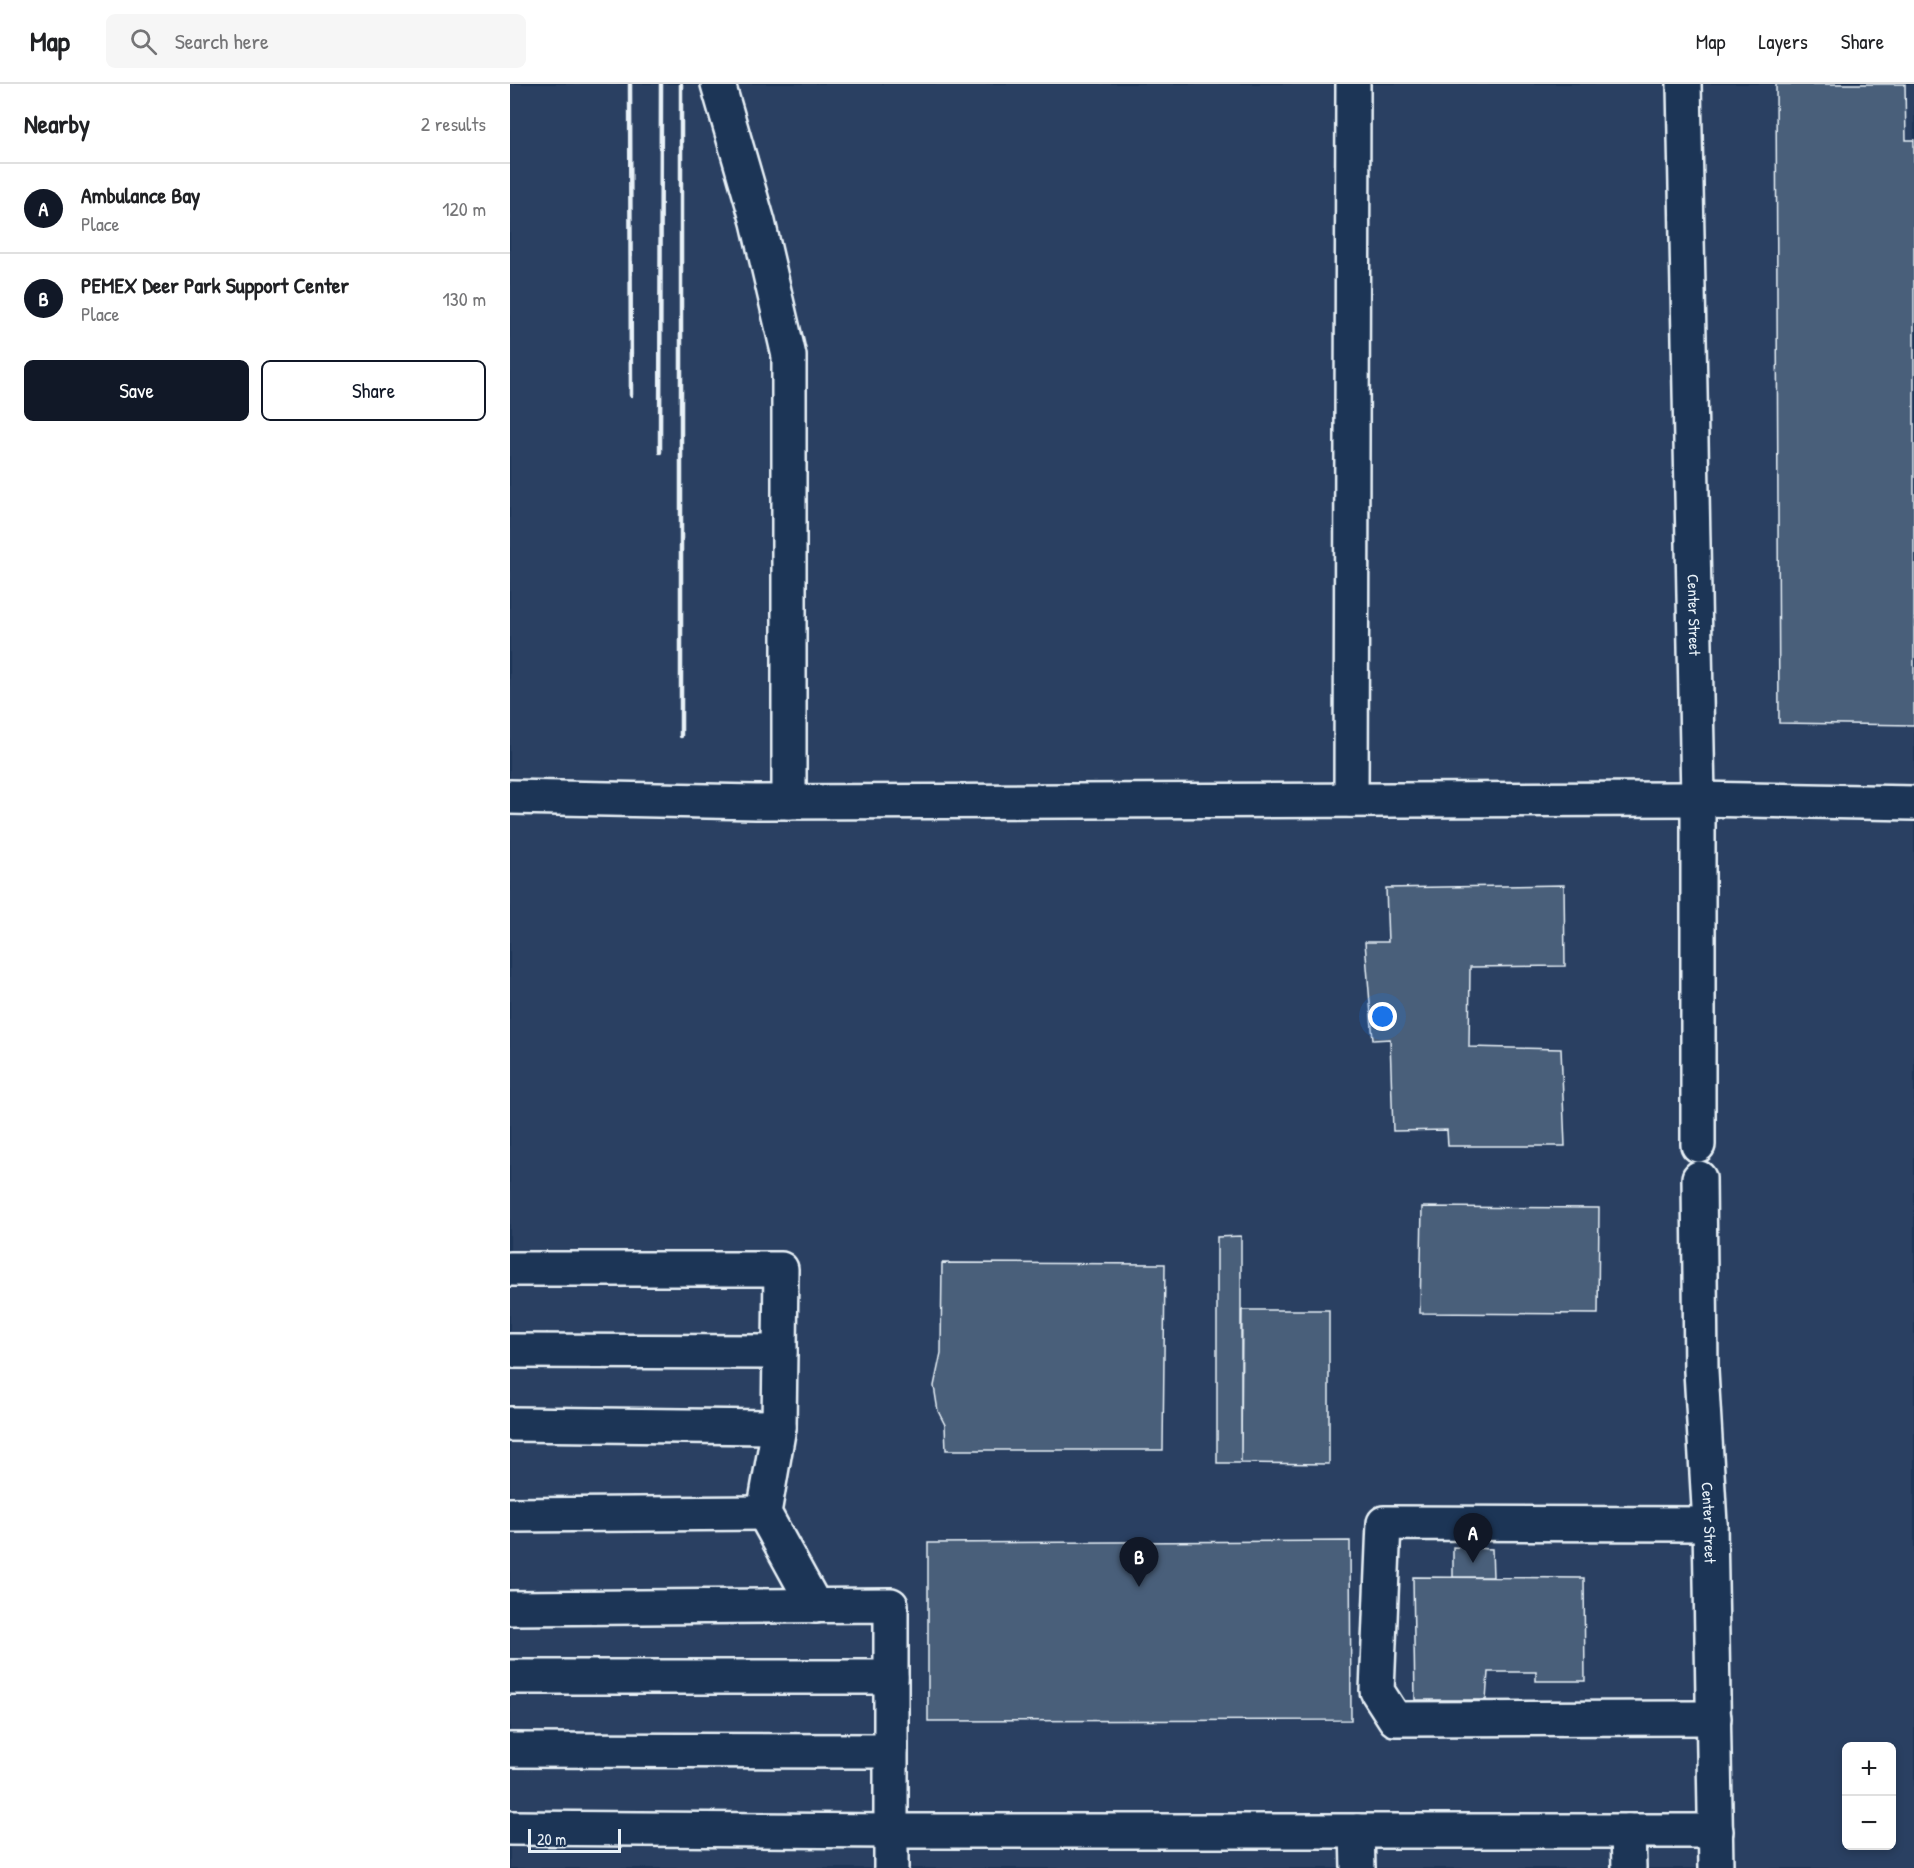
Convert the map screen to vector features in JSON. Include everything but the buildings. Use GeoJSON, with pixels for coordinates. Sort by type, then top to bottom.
{"type":"FeatureCollection","features":[{"type":"Feature","properties":{"kind":"street"},"geometry":{"type":"LineString","coordinates":[[718,84],[758,222],[789,356],[789,802]]}},
{"type":"Feature","properties":{"kind":"street"},"geometry":{"type":"LineString","coordinates":[[1351,800],[1353,84]]}},
{"type":"Feature","properties":{"kind":"street","name":"Center Street"},"geometry":{"type":"LineString","coordinates":[[1684,84],[1698,799],[1698,1145]]}},
{"type":"Feature","properties":{"kind":"street"},"geometry":{"type":"LineString","coordinates":[[510,797],[789,802],[1698,799],[1914,803]]}},
{"type":"Feature","properties":{"kind":"street","name":"Center Street"},"geometry":{"type":"LineString","coordinates":[[1699,1178],[1701,1371],[1710,1524],[1716,1868]]}},
{"type":"Feature","properties":{"kind":"street"},"geometry":{"type":"LineString","coordinates":[[510,1269],[781,1269],[779,1427],[764,1513],[815,1606]]}},
{"type":"Feature","properties":{"kind":"street"},"geometry":{"type":"LineString","coordinates":[[510,1350],[780,1352]]}},
{"type":"Feature","properties":{"kind":"street"},"geometry":{"type":"LineString","coordinates":[[510,1424],[779,1427]]}},
{"type":"Feature","properties":{"kind":"street"},"geometry":{"type":"LineString","coordinates":[[510,1515],[764,1513]]}},
{"type":"Feature","properties":{"kind":"street"},"geometry":{"type":"LineString","coordinates":[[1710,1524],[1384,1523],[1377,1691],[1395,1719],[1714,1718]]}},
{"type":"Feature","properties":{"kind":"street"},"geometry":{"type":"LineString","coordinates":[[510,1608],[891,1605],[891,1868]]}},
{"type":"Feature","properties":{"kind":"street"},"geometry":{"type":"LineString","coordinates":[[510,1677],[891,1677]]}},
{"type":"Feature","properties":{"kind":"street"},"geometry":{"type":"LineString","coordinates":[[510,1750],[891,1751]]}},
{"type":"Feature","properties":{"kind":"street"},"geometry":{"type":"LineString","coordinates":[[510,1828],[1716,1830]]}},
{"type":"Feature","properties":{"kind":"street"},"geometry":{"type":"LineString","coordinates":[[1357,1830],[1358,1868]]}},
{"type":"Feature","properties":{"kind":"street"},"geometry":{"type":"LineString","coordinates":[[1628,1830],[1629,1868]]}},
{"type":"Feature","properties":{"kind":"shaded area"},"geometry":{"type":"Polygon","coordinates":[[[510,84],[1914,84],[1914,1868],[510,1868],[510,84]]]}},
{"type":"Feature","properties":{"kind":"railway"},"geometry":{"type":"LineString","coordinates":[[630,84],[631,395]]}},
{"type":"Feature","properties":{"kind":"railway"},"geometry":{"type":"LineString","coordinates":[[660,452],[661,84]]}},
{"type":"Feature","properties":{"kind":"railway"},"geometry":{"type":"LineString","coordinates":[[681,84],[681,736]]}},
{"type":"Feature","properties":{"kind":"place","name":"Ambulance Bay"},"geometry":{"type":"Point","coordinates":[1473,1563]}},
{"type":"Feature","properties":{"kind":"place","name":"PEMEX Deer Park Support Center"},"geometry":{"type":"Point","coordinates":[1139,1587]}}]}
